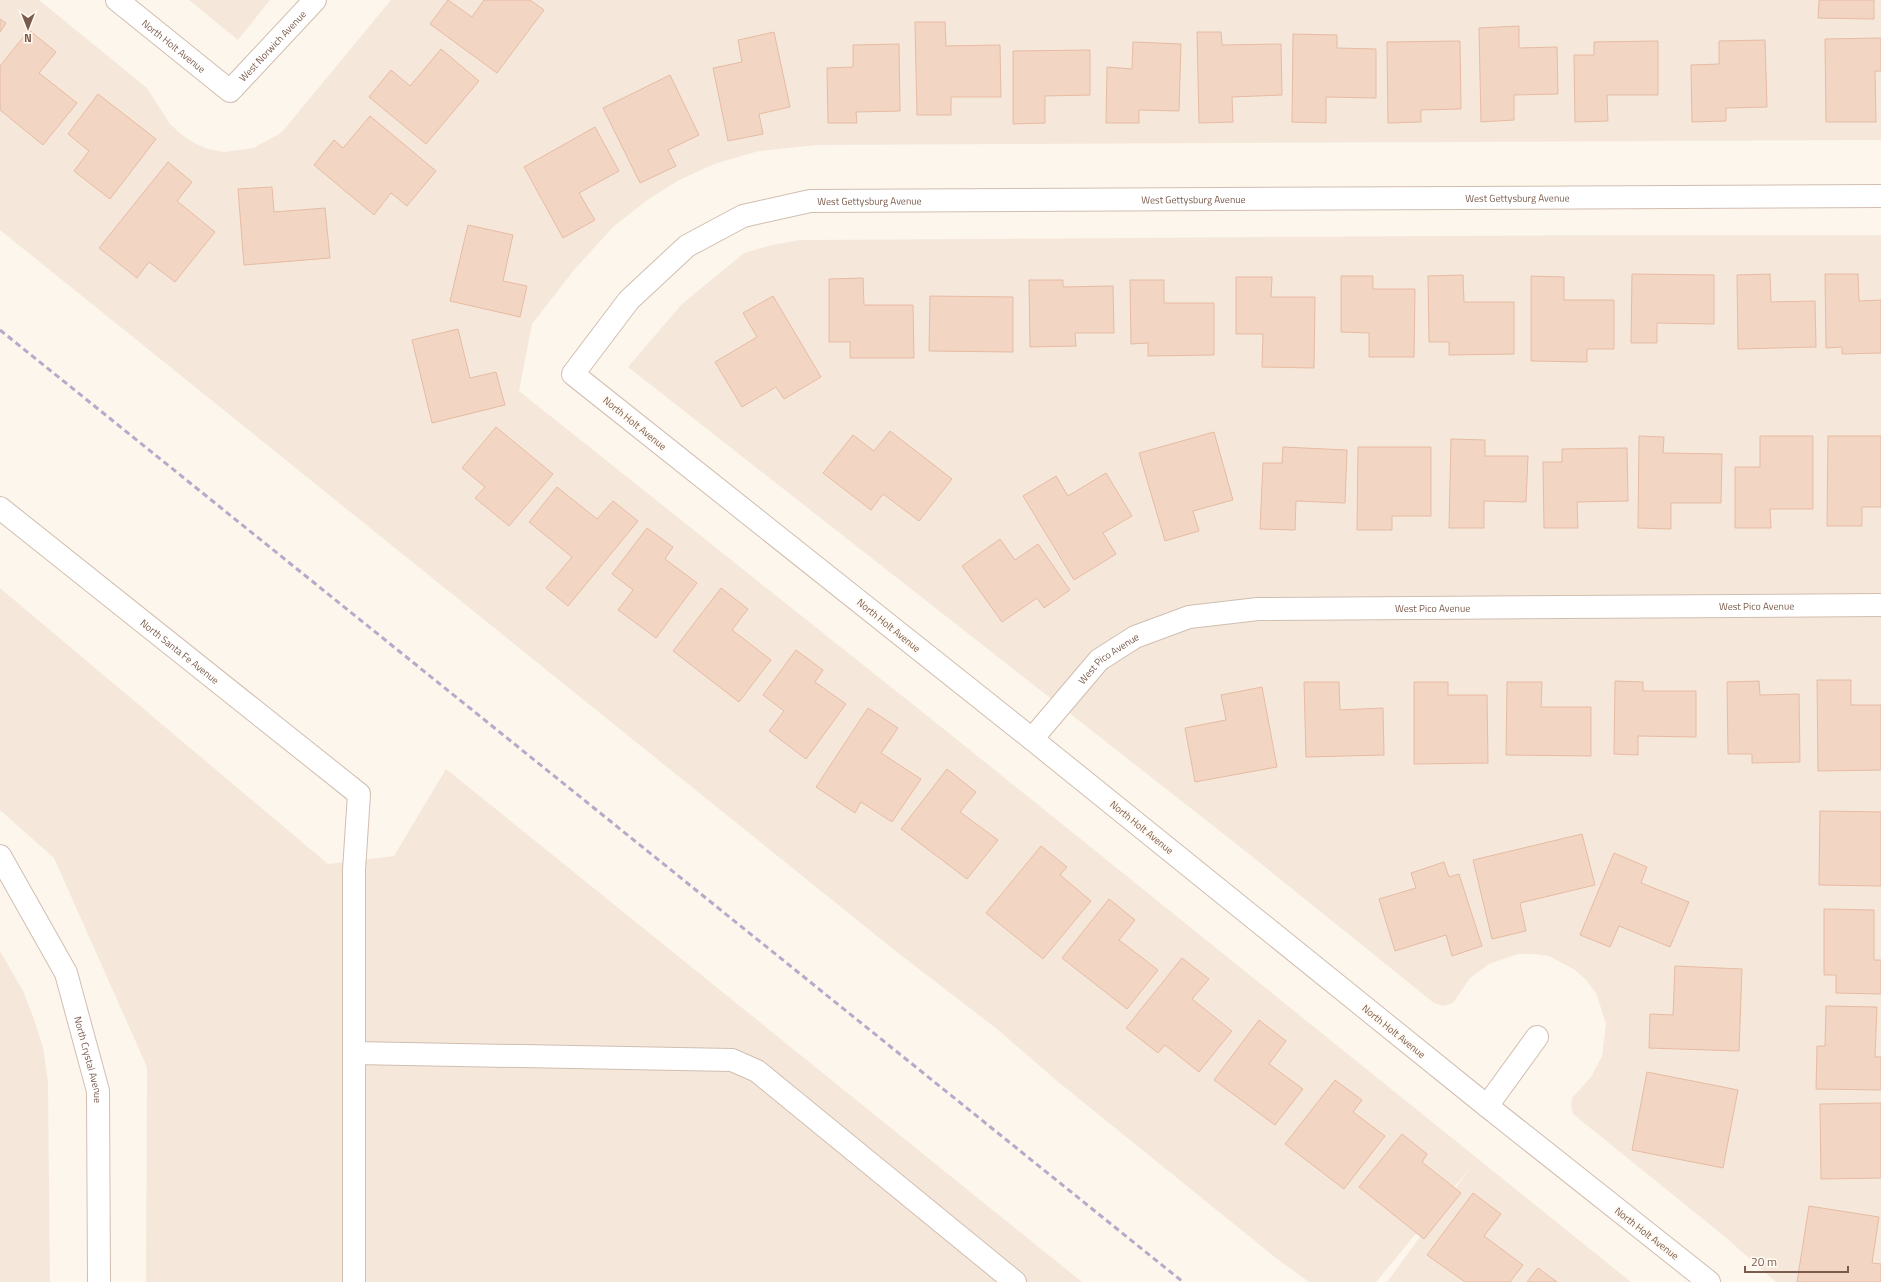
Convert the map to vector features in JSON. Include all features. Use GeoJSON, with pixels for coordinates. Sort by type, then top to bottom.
{"type":"FeatureCollection","features":[{"type":"Feature","properties":{"kind":"street","name":"North Holt Avenue"},"geometry":{"type":"LineString","coordinates":[[117,0],[230,91]]}},
{"type":"Feature","properties":{"kind":"street","name":"West Norwich Avenue"},"geometry":{"type":"LineString","coordinates":[[230,91],[315,0]]}},
{"type":"Feature","properties":{"kind":"street","name":"West Gettysburg Avenue"},"geometry":{"type":"LineString","coordinates":[[573,374],[629,300],[687,246],[743,216],[810,201],[1881,196]]}},
{"type":"Feature","properties":{"kind":"street","name":"North Holt Avenue"},"geometry":{"type":"LineString","coordinates":[[573,374],[1032,739],[1487,1106],[1710,1282]]}},
{"type":"Feature","properties":{"kind":"street","name":"North Santa Fe Avenue"},"geometry":{"type":"LineString","coordinates":[[0,508],[359,794],[354,870],[354,1053]]}},
{"type":"Feature","properties":{"kind":"street","name":"West Pico Avenue"},"geometry":{"type":"LineString","coordinates":[[1032,739],[1099,660],[1135,636],[1189,617],[1258,609],[1881,605]]}},
{"type":"Feature","properties":{"kind":"street","name":"North Crystal Avenue"},"geometry":{"type":"LineString","coordinates":[[0,856],[66,973],[98,1091],[99,1282]]}},
{"type":"Feature","properties":{"kind":"street"},"geometry":{"type":"LineString","coordinates":[[1487,1106],[1537,1037]]}},
{"type":"Feature","properties":{"kind":"street"},"geometry":{"type":"LineString","coordinates":[[354,1282],[354,1053],[732,1060],[757,1071],[1014,1282]]}},
{"type":"Feature","properties":{"kind":"shaded area"},"geometry":{"type":"Polygon","coordinates":[[[0,0],[39,0],[147,88],[170,124],[181,134],[194,143],[208,149],[224,152],[254,148],[282,132],[391,0],[1881,0],[1881,140],[818,145],[759,151],[717,163],[679,180],[646,201],[613,227],[574,270],[532,324],[519,391],[950,734],[1631,1282],[1387,1282],[1471,1167],[1376,1282],[1309,1282],[1276,1258],[1057,1081],[997,1029],[898,953],[0,230],[0,0]]]}},
{"type":"Feature","properties":{"kind":"shaded area"},"geometry":{"type":"Polygon","coordinates":[[[189,0],[270,0],[238,40],[189,0]]]}},
{"type":"Feature","properties":{"kind":"shaded area"},"geometry":{"type":"Polygon","coordinates":[[[1608,235],[1881,235],[1881,1282],[1776,1282],[1724,1236],[1573,1114],[1571,1106],[1572,1098],[1591,1077],[1602,1056],[1606,1024],[1596,993],[1586,980],[1575,970],[1549,956],[1518,954],[1489,964],[1470,978],[1453,1003],[1443,1006],[1434,1003],[1244,850],[628,367],[682,304],[744,253],[772,245],[800,240],[1608,235]]]}},
{"type":"Feature","properties":{"kind":"shaded area"},"geometry":{"type":"Polygon","coordinates":[[[0,588],[328,864],[394,856],[446,769],[1082,1282],[146,1282],[147,1067],[54,858],[0,810],[0,588]]]}},
{"type":"Feature","properties":{"kind":"shaded area"},"geometry":{"type":"Polygon","coordinates":[[[0,951],[23,991],[43,1048],[48,1082],[50,1282],[0,1282],[0,951]]]}},
{"type":"Feature","properties":{"kind":"building"},"geometry":{"type":"Polygon","coordinates":[[[448,0],[472,17],[484,0],[530,0],[544,10],[497,73],[430,24],[448,0]]]}},
{"type":"Feature","properties":{"kind":"building"},"geometry":{"type":"Polygon","coordinates":[[[1819,0],[1874,0],[1874,19],[1818,18],[1819,0]]]}},
{"type":"Feature","properties":{"kind":"building"},"geometry":{"type":"Polygon","coordinates":[[[0,19],[6,23],[0,32],[0,19]]]}},
{"type":"Feature","properties":{"kind":"building"},"geometry":{"type":"Polygon","coordinates":[[[915,22],[945,22],[946,46],[1000,45],[1001,97],[951,97],[951,115],[917,115],[915,22]]]}},
{"type":"Feature","properties":{"kind":"building"},"geometry":{"type":"Polygon","coordinates":[[[1519,26],[1519,48],[1557,47],[1558,94],[1514,95],[1514,120],[1481,122],[1479,28],[1519,26]]]}},
{"type":"Feature","properties":{"kind":"building"},"geometry":{"type":"Polygon","coordinates":[[[29,30],[56,52],[39,73],[77,103],[43,145],[0,110],[0,66],[29,30]]]}},
{"type":"Feature","properties":{"kind":"building"},"geometry":{"type":"Polygon","coordinates":[[[774,32],[790,107],[759,114],[763,134],[728,141],[713,68],[742,62],[738,40],[774,32]]]}},
{"type":"Feature","properties":{"kind":"building"},"geometry":{"type":"Polygon","coordinates":[[[1197,32],[1221,32],[1222,45],[1281,44],[1282,95],[1232,97],[1233,122],[1199,123],[1197,32]]]}},
{"type":"Feature","properties":{"kind":"building"},"geometry":{"type":"Polygon","coordinates":[[[1293,34],[1337,35],[1337,48],[1376,49],[1376,98],[1326,97],[1326,123],[1292,122],[1293,34]]]}},
{"type":"Feature","properties":{"kind":"building"},"geometry":{"type":"Polygon","coordinates":[[[1881,38],[1881,71],[1875,71],[1876,122],[1826,122],[1825,39],[1881,38]]]}},
{"type":"Feature","properties":{"kind":"building"},"geometry":{"type":"Polygon","coordinates":[[[1765,40],[1767,107],[1726,108],[1726,121],[1692,122],[1691,65],[1719,64],[1719,41],[1765,40]]]}},
{"type":"Feature","properties":{"kind":"building"},"geometry":{"type":"Polygon","coordinates":[[[1460,41],[1461,109],[1421,110],[1421,122],[1388,123],[1387,42],[1460,41]]]}},
{"type":"Feature","properties":{"kind":"building"},"geometry":{"type":"Polygon","coordinates":[[[1658,41],[1658,95],[1607,95],[1608,121],[1575,122],[1574,55],[1594,55],[1594,42],[1658,41]]]}},
{"type":"Feature","properties":{"kind":"building"},"geometry":{"type":"Polygon","coordinates":[[[1133,42],[1181,44],[1179,111],[1139,110],[1139,123],[1106,123],[1107,67],[1132,69],[1133,42]]]}},
{"type":"Feature","properties":{"kind":"building"},"geometry":{"type":"Polygon","coordinates":[[[899,44],[900,111],[856,112],[857,123],[828,123],[827,68],[853,67],[853,45],[899,44]]]}},
{"type":"Feature","properties":{"kind":"building"},"geometry":{"type":"Polygon","coordinates":[[[441,49],[479,81],[426,144],[369,97],[391,70],[410,86],[441,49]]]}},
{"type":"Feature","properties":{"kind":"building"},"geometry":{"type":"Polygon","coordinates":[[[1090,50],[1090,95],[1045,96],[1045,123],[1013,124],[1013,51],[1090,50]]]}},
{"type":"Feature","properties":{"kind":"building"},"geometry":{"type":"Polygon","coordinates":[[[670,75],[699,135],[668,150],[676,166],[640,183],[603,108],[670,75]]]}},
{"type":"Feature","properties":{"kind":"building"},"geometry":{"type":"Polygon","coordinates":[[[98,94],[156,139],[110,199],[74,171],[89,151],[68,134],[98,94]]]}},
{"type":"Feature","properties":{"kind":"building"},"geometry":{"type":"Polygon","coordinates":[[[370,116],[436,171],[407,206],[391,193],[374,215],[314,165],[334,140],[343,148],[370,116]]]}},
{"type":"Feature","properties":{"kind":"building"},"geometry":{"type":"Polygon","coordinates":[[[595,127],[619,171],[579,193],[595,220],[563,238],[524,167],[595,127]]]}},
{"type":"Feature","properties":{"kind":"building"},"geometry":{"type":"Polygon","coordinates":[[[168,162],[192,182],[177,201],[215,232],[175,282],[149,262],[137,278],[99,248],[168,162]]]}},
{"type":"Feature","properties":{"kind":"building"},"geometry":{"type":"Polygon","coordinates":[[[272,187],[274,212],[325,208],[330,258],[244,265],[238,189],[272,187]]]}},
{"type":"Feature","properties":{"kind":"building"},"geometry":{"type":"Polygon","coordinates":[[[468,225],[513,235],[503,281],[527,286],[520,317],[450,301],[468,225]]]}},
{"type":"Feature","properties":{"kind":"building"},"geometry":{"type":"Polygon","coordinates":[[[1632,274],[1714,275],[1714,324],[1657,323],[1657,343],[1631,343],[1632,274]]]}},
{"type":"Feature","properties":{"kind":"building"},"geometry":{"type":"Polygon","coordinates":[[[1770,274],[1771,302],[1815,301],[1816,347],[1738,349],[1737,275],[1770,274]]]}},
{"type":"Feature","properties":{"kind":"building"},"geometry":{"type":"Polygon","coordinates":[[[1825,274],[1858,274],[1859,301],[1881,300],[1881,353],[1842,354],[1842,347],[1826,348],[1825,274]]]}},
{"type":"Feature","properties":{"kind":"building"},"geometry":{"type":"Polygon","coordinates":[[[1463,275],[1464,302],[1514,302],[1514,354],[1449,355],[1449,342],[1429,342],[1428,276],[1463,275]]]}},
{"type":"Feature","properties":{"kind":"building"},"geometry":{"type":"Polygon","coordinates":[[[1341,276],[1373,276],[1373,289],[1415,289],[1414,357],[1369,357],[1369,333],[1341,332],[1341,276]]]}},
{"type":"Feature","properties":{"kind":"building"},"geometry":{"type":"Polygon","coordinates":[[[1531,276],[1564,277],[1564,300],[1614,300],[1614,349],[1587,349],[1587,362],[1531,361],[1531,276]]]}},
{"type":"Feature","properties":{"kind":"building"},"geometry":{"type":"Polygon","coordinates":[[[1236,277],[1272,277],[1271,297],[1315,297],[1314,368],[1262,367],[1263,334],[1236,334],[1236,277]]]}},
{"type":"Feature","properties":{"kind":"building"},"geometry":{"type":"Polygon","coordinates":[[[863,278],[864,305],[913,305],[914,358],[850,358],[850,342],[829,342],[829,279],[863,278]]]}},
{"type":"Feature","properties":{"kind":"building"},"geometry":{"type":"Polygon","coordinates":[[[1029,280],[1063,280],[1063,287],[1113,286],[1114,333],[1075,333],[1076,346],[1030,347],[1029,280]]]}},
{"type":"Feature","properties":{"kind":"building"},"geometry":{"type":"Polygon","coordinates":[[[1130,280],[1164,280],[1164,303],[1214,303],[1214,355],[1148,356],[1148,343],[1131,344],[1130,280]]]}},
{"type":"Feature","properties":{"kind":"building"},"geometry":{"type":"Polygon","coordinates":[[[773,296],[821,377],[784,399],[776,387],[742,407],[715,362],[757,337],[743,313],[773,296]]]}},
{"type":"Feature","properties":{"kind":"building"},"geometry":{"type":"Polygon","coordinates":[[[930,296],[1013,297],[1013,352],[929,351],[930,296]]]}},
{"type":"Feature","properties":{"kind":"building"},"geometry":{"type":"Polygon","coordinates":[[[458,329],[470,378],[496,372],[505,405],[432,423],[412,340],[458,329]]]}},
{"type":"Feature","properties":{"kind":"building"},"geometry":{"type":"Polygon","coordinates":[[[496,427],[553,474],[509,526],[475,498],[485,487],[462,468],[496,427]]]}},
{"type":"Feature","properties":{"kind":"building"},"geometry":{"type":"Polygon","coordinates":[[[890,431],[952,479],[919,521],[883,494],[871,510],[823,473],[853,435],[874,451],[890,431]]]}},
{"type":"Feature","properties":{"kind":"building"},"geometry":{"type":"Polygon","coordinates":[[[1214,432],[1233,500],[1193,511],[1199,531],[1165,541],[1139,453],[1214,432]]]}},
{"type":"Feature","properties":{"kind":"building"},"geometry":{"type":"Polygon","coordinates":[[[1639,436],[1664,437],[1663,453],[1722,454],[1721,503],[1671,503],[1671,529],[1638,528],[1639,436]]]}},
{"type":"Feature","properties":{"kind":"building"},"geometry":{"type":"Polygon","coordinates":[[[1760,436],[1813,436],[1813,509],[1770,509],[1771,528],[1735,528],[1735,467],[1760,467],[1760,436]]]}},
{"type":"Feature","properties":{"kind":"building"},"geometry":{"type":"Polygon","coordinates":[[[1828,436],[1881,436],[1881,507],[1862,507],[1862,526],[1827,526],[1828,436]]]}},
{"type":"Feature","properties":{"kind":"building"},"geometry":{"type":"Polygon","coordinates":[[[1451,439],[1485,440],[1485,456],[1528,456],[1526,502],[1484,501],[1484,528],[1449,528],[1451,439]]]}},
{"type":"Feature","properties":{"kind":"building"},"geometry":{"type":"Polygon","coordinates":[[[1283,447],[1347,450],[1345,503],[1296,501],[1295,530],[1260,529],[1263,463],[1282,463],[1283,447]]]}},
{"type":"Feature","properties":{"kind":"building"},"geometry":{"type":"Polygon","coordinates":[[[1358,447],[1431,447],[1431,516],[1392,516],[1392,530],[1357,530],[1358,447]]]}},
{"type":"Feature","properties":{"kind":"building"},"geometry":{"type":"Polygon","coordinates":[[[1627,448],[1628,501],[1577,502],[1578,528],[1544,528],[1543,462],[1562,462],[1562,449],[1627,448]]]}},
{"type":"Feature","properties":{"kind":"building"},"geometry":{"type":"Polygon","coordinates":[[[1106,473],[1132,516],[1103,533],[1116,554],[1074,580],[1023,496],[1056,476],[1068,496],[1106,473]]]}},
{"type":"Feature","properties":{"kind":"building"},"geometry":{"type":"Polygon","coordinates":[[[557,487],[597,519],[613,501],[638,521],[568,606],[546,588],[572,557],[529,522],[557,487]]]}},
{"type":"Feature","properties":{"kind":"building"},"geometry":{"type":"Polygon","coordinates":[[[647,528],[673,547],[665,559],[697,583],[656,638],[618,610],[633,590],[612,574],[647,528]]]}},
{"type":"Feature","properties":{"kind":"building"},"geometry":{"type":"Polygon","coordinates":[[[1000,539],[1015,560],[1038,544],[1070,590],[1044,608],[1037,598],[1002,622],[962,566],[1000,539]]]}},
{"type":"Feature","properties":{"kind":"building"},"geometry":{"type":"Polygon","coordinates":[[[721,588],[748,609],[732,630],[771,660],[739,702],[673,651],[721,588]]]}},
{"type":"Feature","properties":{"kind":"building"},"geometry":{"type":"Polygon","coordinates":[[[796,650],[823,670],[815,682],[846,704],[806,759],[769,731],[784,711],[763,695],[796,650]]]}},
{"type":"Feature","properties":{"kind":"building"},"geometry":{"type":"Polygon","coordinates":[[[1817,680],[1851,680],[1851,705],[1881,705],[1881,770],[1818,771],[1817,680]]]}},
{"type":"Feature","properties":{"kind":"building"},"geometry":{"type":"Polygon","coordinates":[[[1615,681],[1643,682],[1643,691],[1696,691],[1696,737],[1638,736],[1638,755],[1614,754],[1615,681]]]}},
{"type":"Feature","properties":{"kind":"building"},"geometry":{"type":"Polygon","coordinates":[[[1759,681],[1760,695],[1799,694],[1800,762],[1752,763],[1752,754],[1728,754],[1727,682],[1759,681]]]}},
{"type":"Feature","properties":{"kind":"building"},"geometry":{"type":"Polygon","coordinates":[[[1304,682],[1339,682],[1340,710],[1383,708],[1384,755],[1306,757],[1304,682]]]}},
{"type":"Feature","properties":{"kind":"building"},"geometry":{"type":"Polygon","coordinates":[[[1414,682],[1448,682],[1448,695],[1487,695],[1488,763],[1414,764],[1414,682]]]}},
{"type":"Feature","properties":{"kind":"building"},"geometry":{"type":"Polygon","coordinates":[[[1507,682],[1542,682],[1541,707],[1591,707],[1591,756],[1506,755],[1507,682]]]}},
{"type":"Feature","properties":{"kind":"building"},"geometry":{"type":"Polygon","coordinates":[[[1262,687],[1277,767],[1195,782],[1185,728],[1226,720],[1221,695],[1262,687]]]}},
{"type":"Feature","properties":{"kind":"building"},"geometry":{"type":"Polygon","coordinates":[[[868,708],[898,728],[881,753],[921,779],[892,822],[861,802],[855,813],[816,787],[868,708]]]}},
{"type":"Feature","properties":{"kind":"building"},"geometry":{"type":"Polygon","coordinates":[[[947,769],[976,792],[960,812],[998,840],[967,879],[901,829],[947,769]]]}},
{"type":"Feature","properties":{"kind":"building"},"geometry":{"type":"Polygon","coordinates":[[[1820,811],[1881,812],[1881,886],[1819,885],[1820,811]]]}},
{"type":"Feature","properties":{"kind":"building"},"geometry":{"type":"Polygon","coordinates":[[[1582,834],[1595,885],[1520,903],[1526,931],[1492,939],[1473,860],[1582,834]]]}},
{"type":"Feature","properties":{"kind":"building"},"geometry":{"type":"Polygon","coordinates":[[[1041,846],[1067,867],[1060,875],[1091,901],[1043,959],[986,913],[1041,846]]]}},
{"type":"Feature","properties":{"kind":"building"},"geometry":{"type":"Polygon","coordinates":[[[1614,853],[1647,867],[1641,883],[1689,902],[1670,947],[1619,926],[1610,947],[1580,935],[1614,853]]]}},
{"type":"Feature","properties":{"kind":"building"},"geometry":{"type":"Polygon","coordinates":[[[1444,862],[1449,877],[1459,874],[1482,946],[1452,956],[1446,935],[1395,951],[1379,899],[1416,888],[1411,873],[1444,862]]]}},
{"type":"Feature","properties":{"kind":"building"},"geometry":{"type":"Polygon","coordinates":[[[1109,899],[1135,920],[1119,940],[1158,970],[1127,1009],[1062,958],[1109,899]]]}},
{"type":"Feature","properties":{"kind":"building"},"geometry":{"type":"Polygon","coordinates":[[[1824,909],[1874,910],[1874,960],[1881,960],[1881,994],[1836,993],[1836,975],[1824,975],[1824,909]]]}},
{"type":"Feature","properties":{"kind":"building"},"geometry":{"type":"Polygon","coordinates":[[[1182,958],[1209,979],[1192,999],[1232,1031],[1199,1072],[1165,1045],[1158,1053],[1126,1028],[1182,958]]]}},
{"type":"Feature","properties":{"kind":"building"},"geometry":{"type":"Polygon","coordinates":[[[1675,966],[1742,969],[1739,1051],[1649,1048],[1650,1014],[1673,1015],[1675,966]]]}},
{"type":"Feature","properties":{"kind":"building"},"geometry":{"type":"Polygon","coordinates":[[[1826,1006],[1877,1007],[1875,1057],[1881,1057],[1881,1090],[1816,1089],[1817,1046],[1825,1046],[1826,1006]]]}},
{"type":"Feature","properties":{"kind":"building"},"geometry":{"type":"Polygon","coordinates":[[[1259,1020],[1286,1041],[1269,1064],[1303,1089],[1275,1125],[1214,1080],[1259,1020]]]}},
{"type":"Feature","properties":{"kind":"building"},"geometry":{"type":"Polygon","coordinates":[[[1647,1072],[1738,1090],[1723,1168],[1632,1150],[1647,1072]]]}},
{"type":"Feature","properties":{"kind":"building"},"geometry":{"type":"Polygon","coordinates":[[[1335,1080],[1362,1100],[1353,1112],[1385,1136],[1344,1189],[1285,1144],[1335,1080]]]}},
{"type":"Feature","properties":{"kind":"building"},"geometry":{"type":"Polygon","coordinates":[[[1881,1103],[1881,1178],[1821,1179],[1820,1104],[1881,1103]]]}},
{"type":"Feature","properties":{"kind":"building"},"geometry":{"type":"Polygon","coordinates":[[[1402,1134],[1427,1154],[1422,1162],[1461,1193],[1424,1239],[1359,1187],[1402,1134]]]}},
{"type":"Feature","properties":{"kind":"building"},"geometry":{"type":"Polygon","coordinates":[[[1473,1193],[1501,1214],[1484,1236],[1523,1265],[1510,1282],[1465,1282],[1427,1255],[1473,1193]]]}},
{"type":"Feature","properties":{"kind":"building"},"geometry":{"type":"Polygon","coordinates":[[[1809,1206],[1879,1217],[1872,1263],[1881,1264],[1881,1282],[1797,1282],[1809,1206]]]}},
{"type":"Feature","properties":{"kind":"building"},"geometry":{"type":"Polygon","coordinates":[[[1538,1268],[1557,1282],[1527,1282],[1538,1268]]]}},
{"type":"Feature","properties":{"kind":"railway"},"geometry":{"type":"LineString","coordinates":[[0,330],[1183,1282]]}}]}
